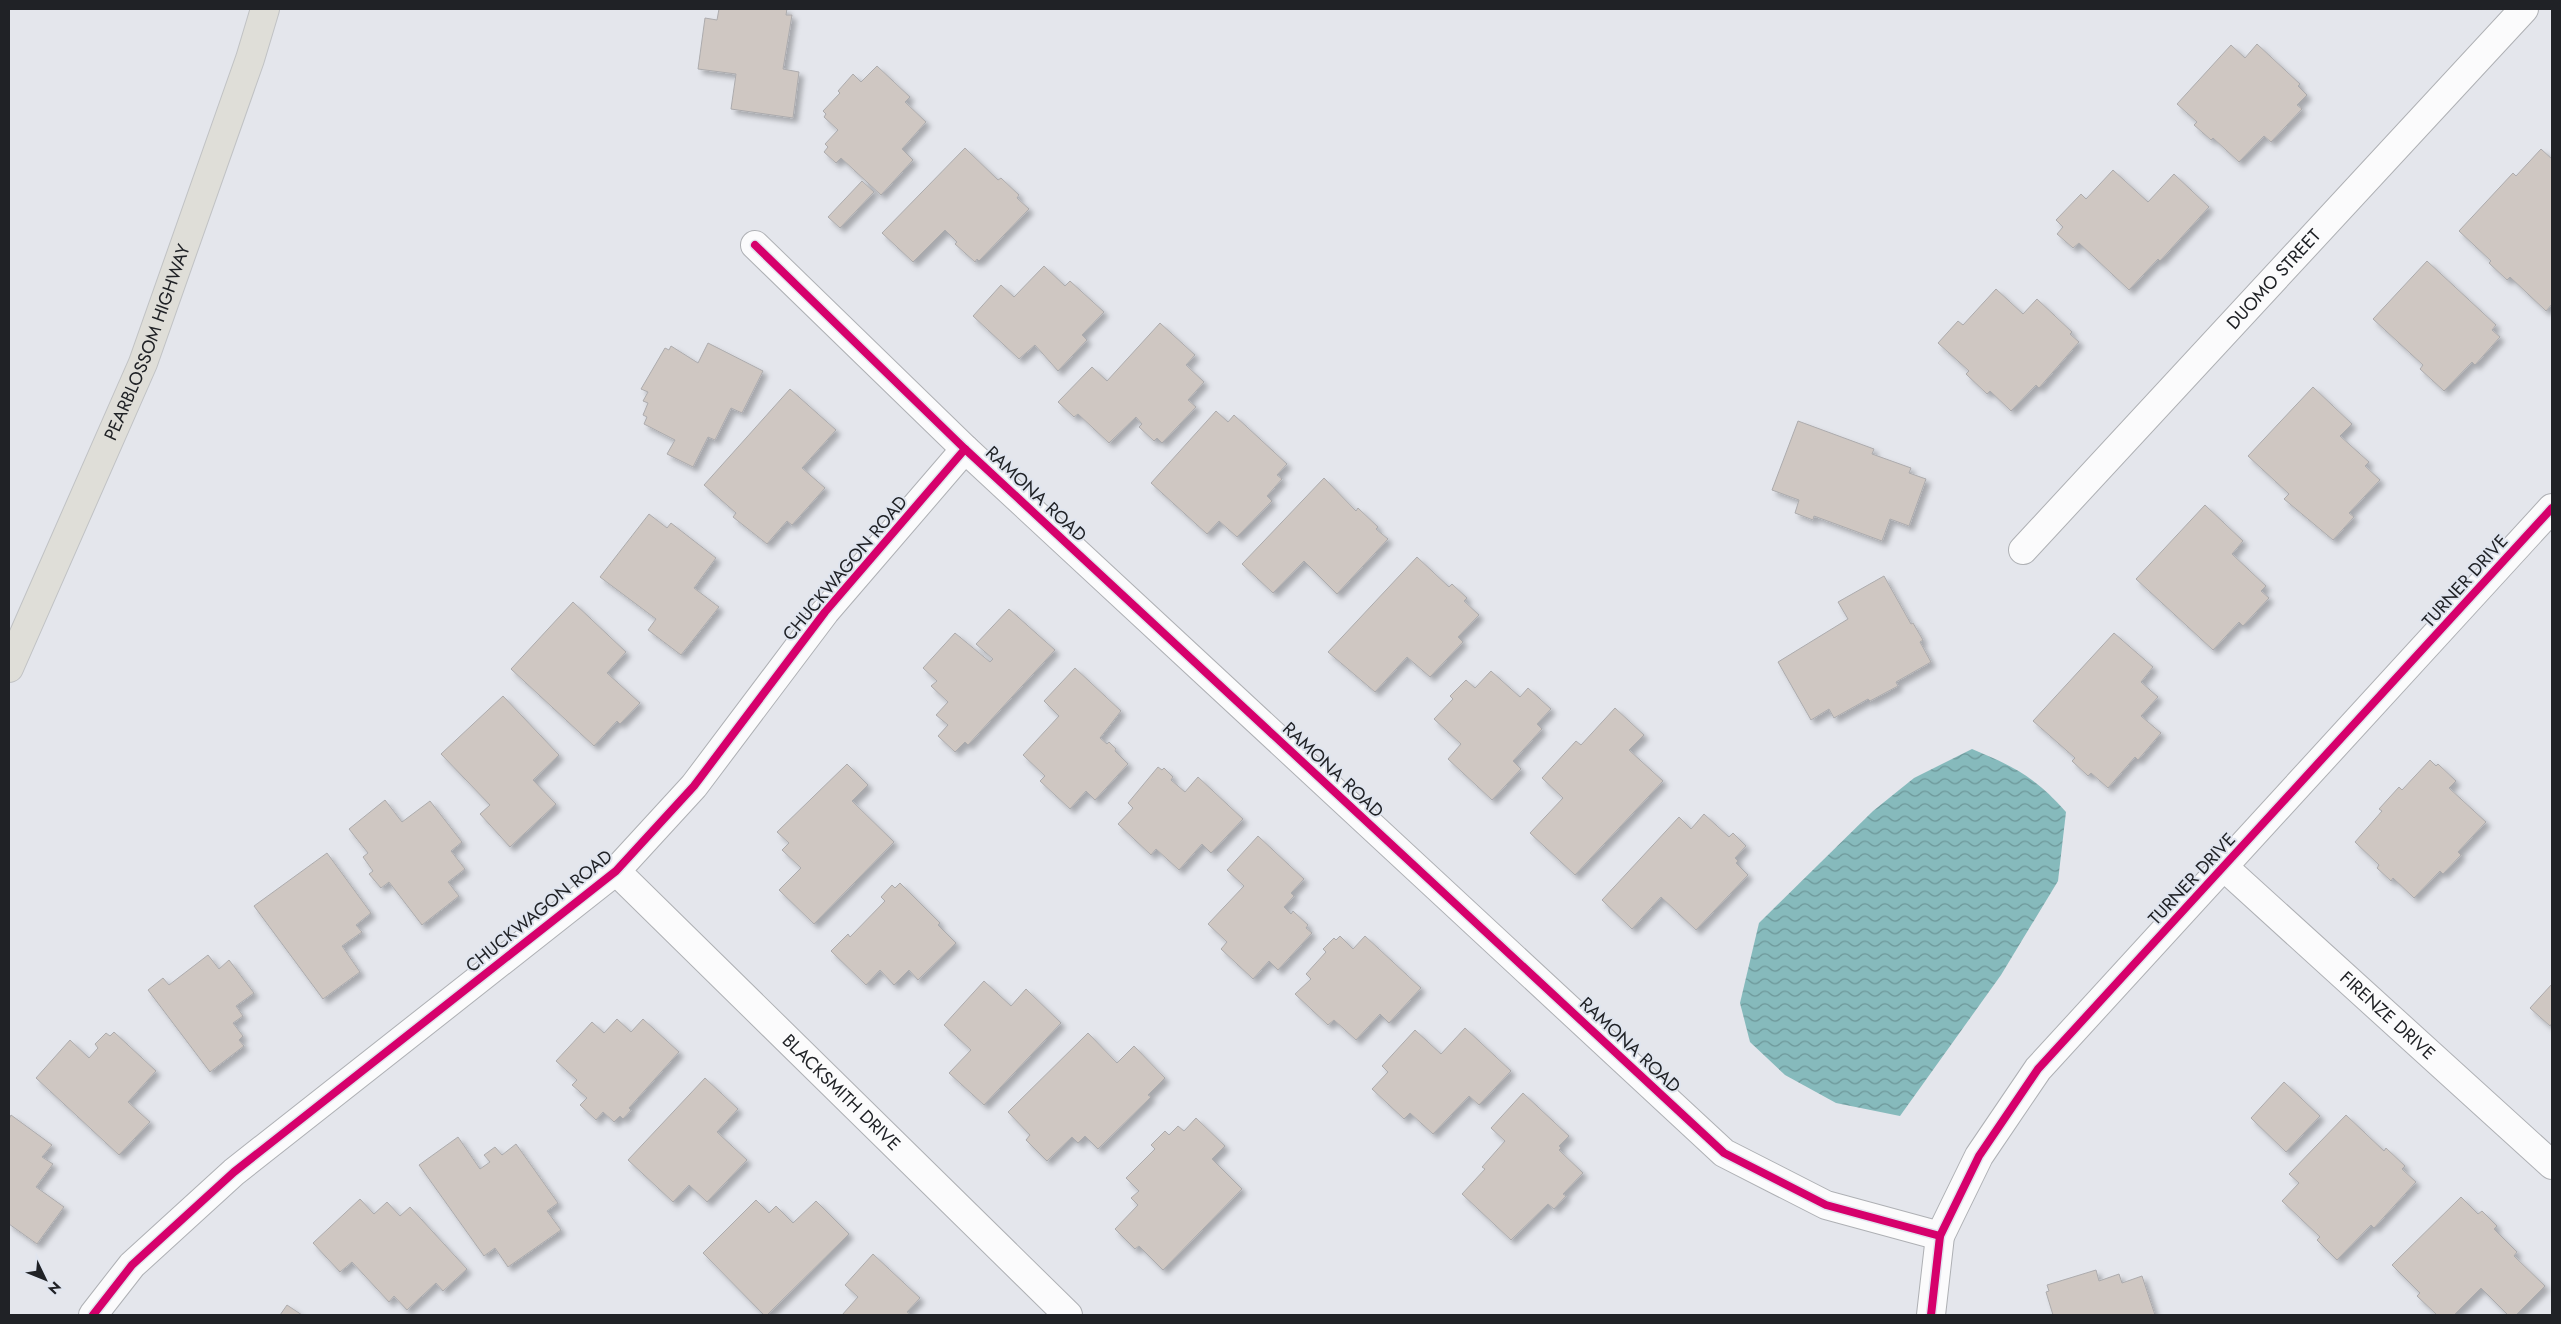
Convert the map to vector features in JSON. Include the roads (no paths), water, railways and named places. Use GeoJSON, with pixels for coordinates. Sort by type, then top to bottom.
{"type":"FeatureCollection","features":[{"type":"Feature","properties":{"kind":"main road","name":"PEARBLOSSOM HIGHWAY"},"geometry":{"type":"LineString","coordinates":[[9,668],[143,363],[250,59],[265,9]]}},
{"type":"Feature","properties":{"kind":"street","name":"DUOMO STREET"},"geometry":{"type":"LineString","coordinates":[[2023,550],[2524,9]]}},
{"type":"Feature","properties":{"kind":"street","name":"RAMONA ROAD"},"geometry":{"type":"LineString","coordinates":[[755,245],[966,449],[1724,1153],[1826,1205],[1940,1236]]}},
{"type":"Feature","properties":{"kind":"street","name":"CHUCKWAGON ROAD"},"geometry":{"type":"LineString","coordinates":[[93,1315],[132,1265],[234,1172],[616,871],[694,786],[824,612],[966,449]]}},
{"type":"Feature","properties":{"kind":"street","name":"TURNER DRIVE"},"geometry":{"type":"LineString","coordinates":[[1931,1315],[1940,1236],[1979,1156],[2038,1069],[2552,508]]}},
{"type":"Feature","properties":{"kind":"street","name":"FIRENZE DRIVE"},"geometry":{"type":"LineString","coordinates":[[2224,867],[2552,1165]]}},
{"type":"Feature","properties":{"kind":"street","name":"BLACKSMITH DRIVE"},"geometry":{"type":"LineString","coordinates":[[616,871],[1068,1315]]}},
{"type":"Feature","properties":{"kind":"water"},"geometry":{"type":"Polygon","coordinates":[[[1972,749],[2024,774],[2044,790],[2066,812],[2058,881],[2001,975],[1900,1116],[1836,1103],[1785,1075],[1750,1042],[1740,1003],[1759,923],[1873,811],[1914,778],[1972,749]]]}}]}
